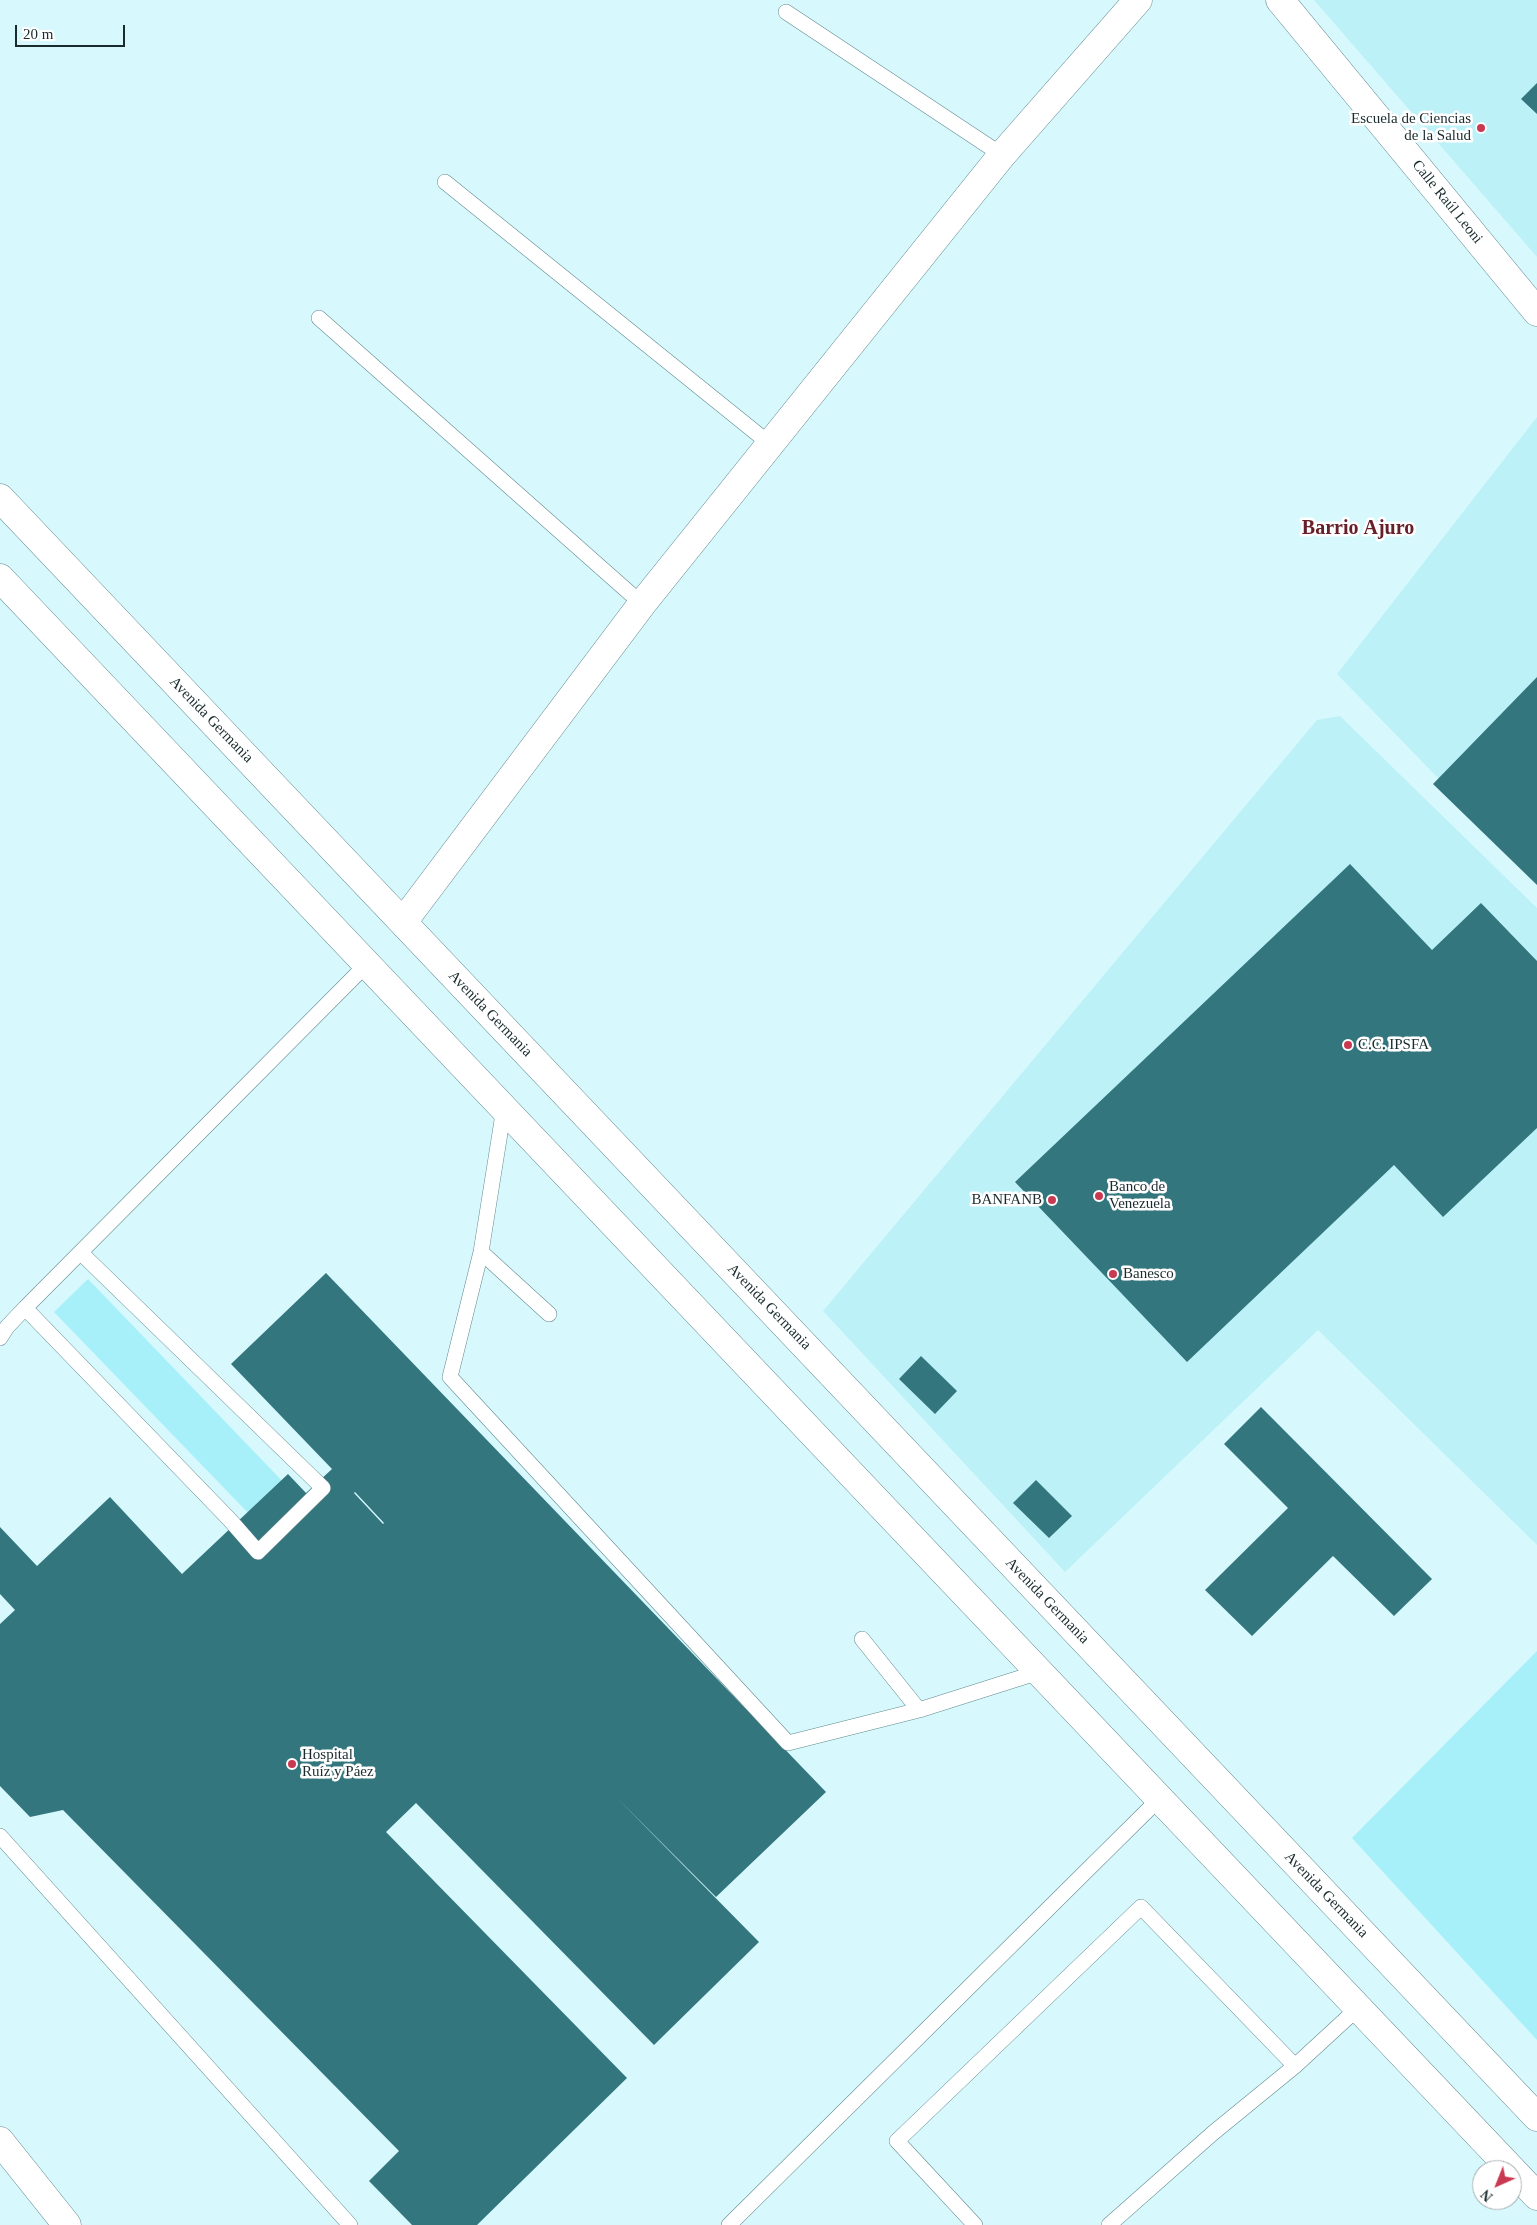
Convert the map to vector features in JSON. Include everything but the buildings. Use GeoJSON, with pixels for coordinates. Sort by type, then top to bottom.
{"type":"FeatureCollection","features":[{"type":"Feature","properties":{"kind":"street"},"geometry":{"type":"LineString","coordinates":[[403,922],[642,604],[1002,156],[1138,0]]}},
{"type":"Feature","properties":{"kind":"street","name":"Calle Raúl Leoni"},"geometry":{"type":"LineString","coordinates":[[1280,0],[1537,312]]}},
{"type":"Feature","properties":{"kind":"street","name":"Avenida Germania"},"geometry":{"type":"LineString","coordinates":[[0,498],[1537,2117]]}},
{"type":"Feature","properties":{"kind":"street"},"geometry":{"type":"LineString","coordinates":[[0,578],[1537,2196]]}},
{"type":"Feature","properties":{"kind":"street"},"geometry":{"type":"LineString","coordinates":[[0,2141],[67,2225]]}},
{"type":"Feature","properties":{"kind":"lane"},"geometry":{"type":"LineString","coordinates":[[786,12],[1002,156]]}},
{"type":"Feature","properties":{"kind":"lane"},"geometry":{"type":"LineString","coordinates":[[445,182],[770,444]]}},
{"type":"Feature","properties":{"kind":"lane"},"geometry":{"type":"LineString","coordinates":[[319,318],[642,604]]}},
{"type":"Feature","properties":{"kind":"lane"},"geometry":{"type":"LineString","coordinates":[[0,1338],[7,1327],[25,1308],[367,964]]}},
{"type":"Feature","properties":{"kind":"lane"},"geometry":{"type":"LineString","coordinates":[[504,1108],[481,1252],[450,1376],[788,1743],[919,1710],[1039,1672]]}},
{"type":"Feature","properties":{"kind":"lane"},"geometry":{"type":"LineString","coordinates":[[481,1252],[550,1314]]}},
{"type":"Feature","properties":{"kind":"lane"},"geometry":{"type":"LineString","coordinates":[[25,1308],[230,1520],[258,1552],[323,1488],[80,1254]]}},
{"type":"Feature","properties":{"kind":"lane"},"geometry":{"type":"LineString","coordinates":[[862,1639],[919,1710]]}},
{"type":"Feature","properties":{"kind":"lane"},"geometry":{"type":"LineString","coordinates":[[729,2225],[1160,1799]]}},
{"type":"Feature","properties":{"kind":"lane"},"geometry":{"type":"LineString","coordinates":[[0,1836],[350,2225]]}},
{"type":"Feature","properties":{"kind":"lane"},"geometry":{"type":"LineString","coordinates":[[975,2225],[897,2141],[1141,1907],[1295,2066]]}},
{"type":"Feature","properties":{"kind":"lane"},"geometry":{"type":"LineString","coordinates":[[1109,2225],[1212,2133],[1295,2066],[1358,2008]]}},
{"type":"Feature","properties":{"kind":"shaded area","name":"Escuela de Ciencias de la Salud"},"geometry":{"type":"Polygon","coordinates":[[[1314,0],[1537,0],[1537,257],[1314,0]]]}},
{"type":"Feature","properties":{"kind":"shaded area"},"geometry":{"type":"Polygon","coordinates":[[[1537,417],[1537,880],[1337,674],[1537,417]]]}},
{"type":"Feature","properties":{"kind":"shaded area"},"geometry":{"type":"Polygon","coordinates":[[[1340,716],[1537,908],[1537,1545],[1318,1330],[1065,1572],[823,1311],[1317,720],[1340,716]]]}},
{"type":"Feature","properties":{"kind":"shaded area"},"geometry":{"type":"Polygon","coordinates":[[[88,1279],[288,1487],[254,1519],[54,1312],[88,1279]]]}},
{"type":"Feature","properties":{"kind":"shaded area"},"geometry":{"type":"Polygon","coordinates":[[[1537,1651],[1537,2040],[1352,1838],[1537,1651]]]}},
{"type":"Feature","properties":{"kind":"place","name":"Escuela de Ciencias de la Salud"},"geometry":{"type":"Point","coordinates":[1481,128]}},
{"type":"Feature","properties":{"kind":"place","name":"C.C. IPSFA"},"geometry":{"type":"Point","coordinates":[1348,1045]}},
{"type":"Feature","properties":{"kind":"place","name":"Banco de Venezuela"},"geometry":{"type":"Point","coordinates":[1099,1196]}},
{"type":"Feature","properties":{"kind":"place","name":"BANFANB"},"geometry":{"type":"Point","coordinates":[1052,1200]}},
{"type":"Feature","properties":{"kind":"place","name":"Banesco"},"geometry":{"type":"Point","coordinates":[1113,1274]}},
{"type":"Feature","properties":{"kind":"place","name":"Hospital Ruíz y Páez"},"geometry":{"type":"Point","coordinates":[292,1764]}},
{"type":"Feature","properties":{"kind":"district","name":"Barrio Ajuro"},"geometry":{"type":"Point","coordinates":[1358,529]}}]}
